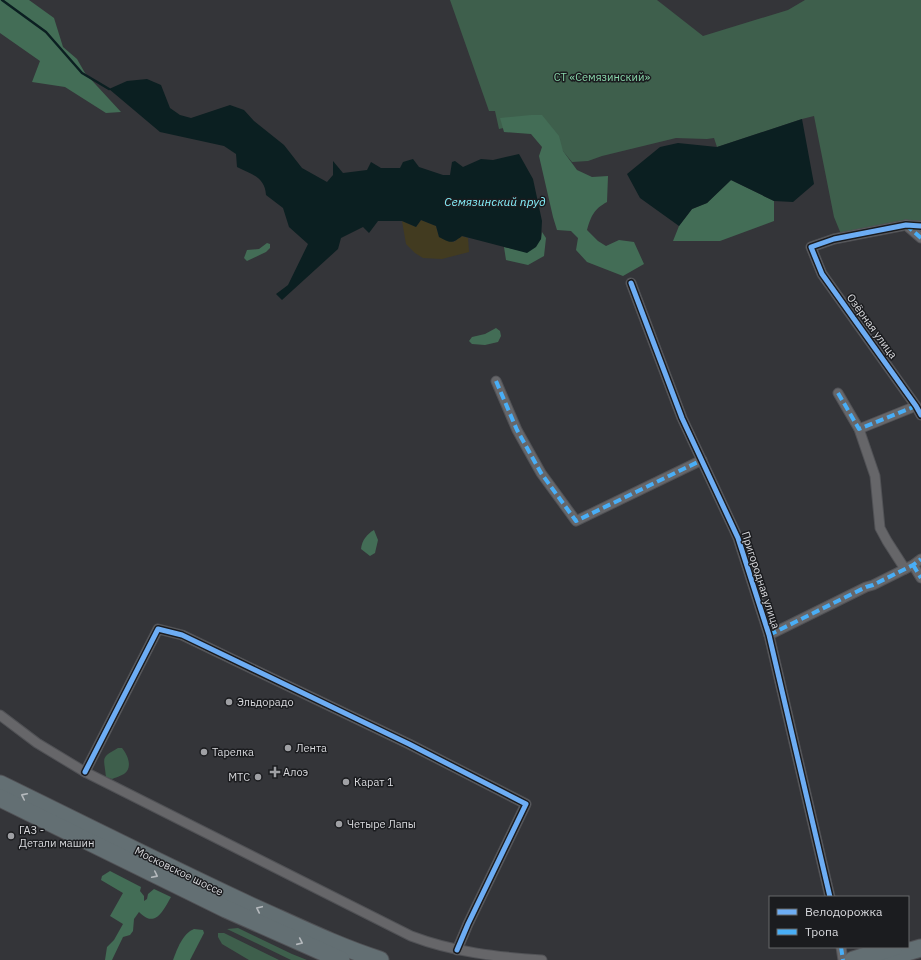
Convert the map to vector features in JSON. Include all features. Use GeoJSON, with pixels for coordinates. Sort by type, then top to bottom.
{"type":"FeatureCollection","features":[{"type":"Feature","properties":{"kind":"highway","name":"Московское шоссе"},"geometry":{"type":"LineString","coordinates":[[0,784],[232,897],[361,954],[380,960]]}},
{"type":"Feature","properties":{"kind":"highway","name":"Московское шоссе"},"geometry":{"type":"LineString","coordinates":[[0,798],[226,909],[341,960]]}},
{"type":"Feature","properties":{"kind":"highway"},"geometry":{"type":"LineString","coordinates":[[909,942],[921,938]]}},
{"type":"Feature","properties":{"kind":"highway"},"geometry":{"type":"LineString","coordinates":[[854,960],[891,948]]}},
{"type":"Feature","properties":{"kind":"highway"},"geometry":{"type":"LineString","coordinates":[[881,960],[921,948]]}},
{"type":"Feature","properties":{"kind":"street"},"geometry":{"type":"LineString","coordinates":[[906,225],[921,226]]}},
{"type":"Feature","properties":{"kind":"street"},"geometry":{"type":"LineString","coordinates":[[906,225],[921,238]]}},
{"type":"Feature","properties":{"kind":"street","name":"Озёрная улица"},"geometry":{"type":"LineString","coordinates":[[906,225],[834,239],[811,246],[822,274],[921,415]]}},
{"type":"Feature","properties":{"kind":"street","name":"Пригородная улица"},"geometry":{"type":"LineString","coordinates":[[630,283],[682,418],[738,538],[769,635],[830,896]]}},
{"type":"Feature","properties":{"kind":"street"},"geometry":{"type":"LineString","coordinates":[[496,381],[517,430],[541,473],[576,521],[702,460]]}},
{"type":"Feature","properties":{"kind":"street"},"geometry":{"type":"LineString","coordinates":[[838,393],[859,429],[875,476],[880,528],[909,567],[921,578]]}},
{"type":"Feature","properties":{"kind":"street"},"geometry":{"type":"LineString","coordinates":[[859,429],[916,406]]}},
{"type":"Feature","properties":{"kind":"street"},"geometry":{"type":"LineString","coordinates":[[769,635],[909,567],[921,559]]}},
{"type":"Feature","properties":{"kind":"street"},"geometry":{"type":"LineString","coordinates":[[85,772],[158,629],[182,635],[409,744],[526,804],[457,950]]}},
{"type":"Feature","properties":{"kind":"street"},"geometry":{"type":"LineString","coordinates":[[0,716],[43,748],[85,772],[405,934],[435,945],[457,950],[542,960]]}},
{"type":"Feature","properties":{"kind":"street"},"geometry":{"type":"LineString","coordinates":[[841,948],[843,960]]}},
{"type":"Feature","properties":{"kind":"green space"},"geometry":{"type":"Polygon","coordinates":[[[0,0],[29,0],[54,18],[63,47],[77,59],[85,73],[121,112],[106,113],[65,87],[32,82],[40,61],[0,33],[0,0]]]}},
{"type":"Feature","properties":{"kind":"green space","name":"СТ «Семязинский»"},"geometry":{"type":"Polygon","coordinates":[[[450,0],[657,0],[703,36],[788,10],[805,0],[921,0],[921,223],[841,234],[834,217],[814,116],[717,147],[714,138],[676,138],[602,156],[588,161],[572,162],[537,120],[499,129],[495,111],[489,111],[450,0]]]}},
{"type":"Feature","properties":{"kind":"green space"},"geometry":{"type":"Polygon","coordinates":[[[542,115],[559,136],[563,151],[577,170],[592,177],[608,176],[607,202],[599,207],[594,213],[587,230],[598,241],[606,246],[619,240],[634,242],[644,264],[623,276],[587,262],[576,250],[578,238],[571,231],[557,230],[539,156],[542,147],[531,134],[504,132],[500,118],[542,115]]]}},
{"type":"Feature","properties":{"kind":"green space"},"geometry":{"type":"Polygon","coordinates":[[[731,180],[774,201],[774,221],[720,241],[673,241],[679,226],[692,209],[707,203],[731,180]]]}},
{"type":"Feature","properties":{"kind":"green space"},"geometry":{"type":"Polygon","coordinates":[[[542,232],[546,238],[544,256],[528,265],[506,260],[504,247],[527,252],[541,239],[542,232]]]}},
{"type":"Feature","properties":{"kind":"green space"},"geometry":{"type":"Polygon","coordinates":[[[267,243],[270,244],[270,248],[266,252],[247,261],[244,258],[247,250],[259,249],[267,243]]]}},
{"type":"Feature","properties":{"kind":"green space"},"geometry":{"type":"Polygon","coordinates":[[[496,328],[500,331],[501,336],[498,342],[485,345],[472,344],[469,341],[472,337],[485,334],[496,328]]]}},
{"type":"Feature","properties":{"kind":"green space"},"geometry":{"type":"Polygon","coordinates":[[[374,530],[378,540],[375,553],[370,556],[361,549],[365,538],[374,530]]]}},
{"type":"Feature","properties":{"kind":"green space"},"geometry":{"type":"Polygon","coordinates":[[[118,748],[122,748],[126,754],[129,765],[124,774],[112,779],[106,777],[104,759],[108,754],[118,748]]]}},
{"type":"Feature","properties":{"kind":"green space"},"geometry":{"type":"Polygon","coordinates":[[[110,871],[141,887],[140,891],[144,896],[144,901],[147,899],[148,894],[154,889],[171,897],[159,916],[155,918],[147,918],[139,912],[134,919],[133,931],[130,935],[123,937],[112,960],[105,960],[107,947],[114,940],[123,924],[110,916],[123,893],[101,880],[102,876],[110,871]]]}},
{"type":"Feature","properties":{"kind":"green space"},"geometry":{"type":"Polygon","coordinates":[[[238,928],[307,960],[291,960],[227,929],[238,928]]]}},
{"type":"Feature","properties":{"kind":"green space"},"geometry":{"type":"Polygon","coordinates":[[[194,929],[203,930],[204,933],[190,960],[173,960],[184,938],[194,929]]]}},
{"type":"Feature","properties":{"kind":"green space"},"geometry":{"type":"Polygon","coordinates":[[[218,933],[224,933],[279,960],[249,960],[222,944],[218,937],[218,933]]]}},
{"type":"Feature","properties":{"kind":"sand"},"geometry":{"type":"Polygon","coordinates":[[[421,220],[436,226],[439,237],[454,242],[461,236],[468,238],[469,252],[442,259],[423,258],[415,253],[406,244],[402,221],[416,227],[421,220]]]}},
{"type":"Feature","properties":{"kind":"water","name":"Семязинский пруд"},"geometry":{"type":"Polygon","coordinates":[[[147,79],[161,85],[170,108],[180,115],[191,118],[230,105],[244,110],[254,121],[284,145],[302,168],[327,182],[333,175],[333,161],[343,173],[367,170],[371,162],[381,168],[400,168],[403,162],[413,159],[419,167],[443,175],[450,175],[452,162],[455,161],[463,167],[481,159],[493,160],[519,154],[533,179],[542,221],[541,239],[536,247],[527,253],[462,236],[451,242],[439,237],[436,226],[421,220],[416,227],[402,221],[378,221],[369,233],[363,227],[341,238],[338,249],[282,300],[276,294],[288,285],[308,244],[289,227],[283,208],[266,195],[263,184],[260,180],[252,174],[237,167],[236,154],[224,146],[160,132],[109,89],[127,81],[147,79]]]}},
{"type":"Feature","properties":{"kind":"water"},"geometry":{"type":"Polygon","coordinates":[[[802,119],[814,184],[793,202],[774,201],[731,180],[707,203],[692,209],[679,226],[640,198],[627,174],[660,147],[678,143],[717,147],[802,119]]]}},
{"type":"Feature","properties":{"kind":"waterway"},"geometry":{"type":"LineString","coordinates":[[2,0],[46,32],[82,73],[109,89]]}},
{"type":"Feature","properties":{"kind":"marked path"},"geometry":{"type":"LineString","coordinates":[[906,225],[921,238]]}},
{"type":"Feature","properties":{"kind":"marked path"},"geometry":{"type":"LineString","coordinates":[[496,381],[517,430],[541,473],[576,521],[702,460]]}},
{"type":"Feature","properties":{"kind":"marked path"},"geometry":{"type":"LineString","coordinates":[[838,393],[859,429],[916,406]]}},
{"type":"Feature","properties":{"kind":"marked path"},"geometry":{"type":"LineString","coordinates":[[769,635],[866,587],[873,585],[913,565],[921,559]]}},
{"type":"Feature","properties":{"kind":"marked path"},"geometry":{"type":"LineString","coordinates":[[913,565],[921,578]]}},
{"type":"Feature","properties":{"kind":"marked path"},"geometry":{"type":"LineString","coordinates":[[841,948],[843,960]]}},
{"type":"Feature","properties":{"kind":"cycle path"},"geometry":{"type":"LineString","coordinates":[[921,226],[906,225],[834,239],[811,247],[822,274],[921,415]]}},
{"type":"Feature","properties":{"kind":"cycle path"},"geometry":{"type":"LineString","coordinates":[[631,283],[682,418],[738,538],[769,635],[830,896]]}},
{"type":"Feature","properties":{"kind":"cycle path"},"geometry":{"type":"LineString","coordinates":[[85,772],[158,629],[182,635],[409,744],[526,804],[457,950]]}},
{"type":"Feature","properties":{"kind":"place","name":"Эльдорадо"},"geometry":{"type":"Point","coordinates":[229,702]}},
{"type":"Feature","properties":{"kind":"place","name":"Лента"},"geometry":{"type":"Point","coordinates":[288,748]}},
{"type":"Feature","properties":{"kind":"place","name":"Тарелка"},"geometry":{"type":"Point","coordinates":[204,752]}},
{"type":"Feature","properties":{"kind":"place","name":"Алоэ"},"geometry":{"type":"Point","coordinates":[275,772]}},
{"type":"Feature","properties":{"kind":"place","name":"МТС"},"geometry":{"type":"Point","coordinates":[258,777]}},
{"type":"Feature","properties":{"kind":"place","name":"Карат 1"},"geometry":{"type":"Point","coordinates":[346,782]}},
{"type":"Feature","properties":{"kind":"place","name":"Четыре Лапы"},"geometry":{"type":"Point","coordinates":[339,824]}},
{"type":"Feature","properties":{"kind":"place","name":"ГАЗ - Детали машин"},"geometry":{"type":"Point","coordinates":[11,836]}}]}
